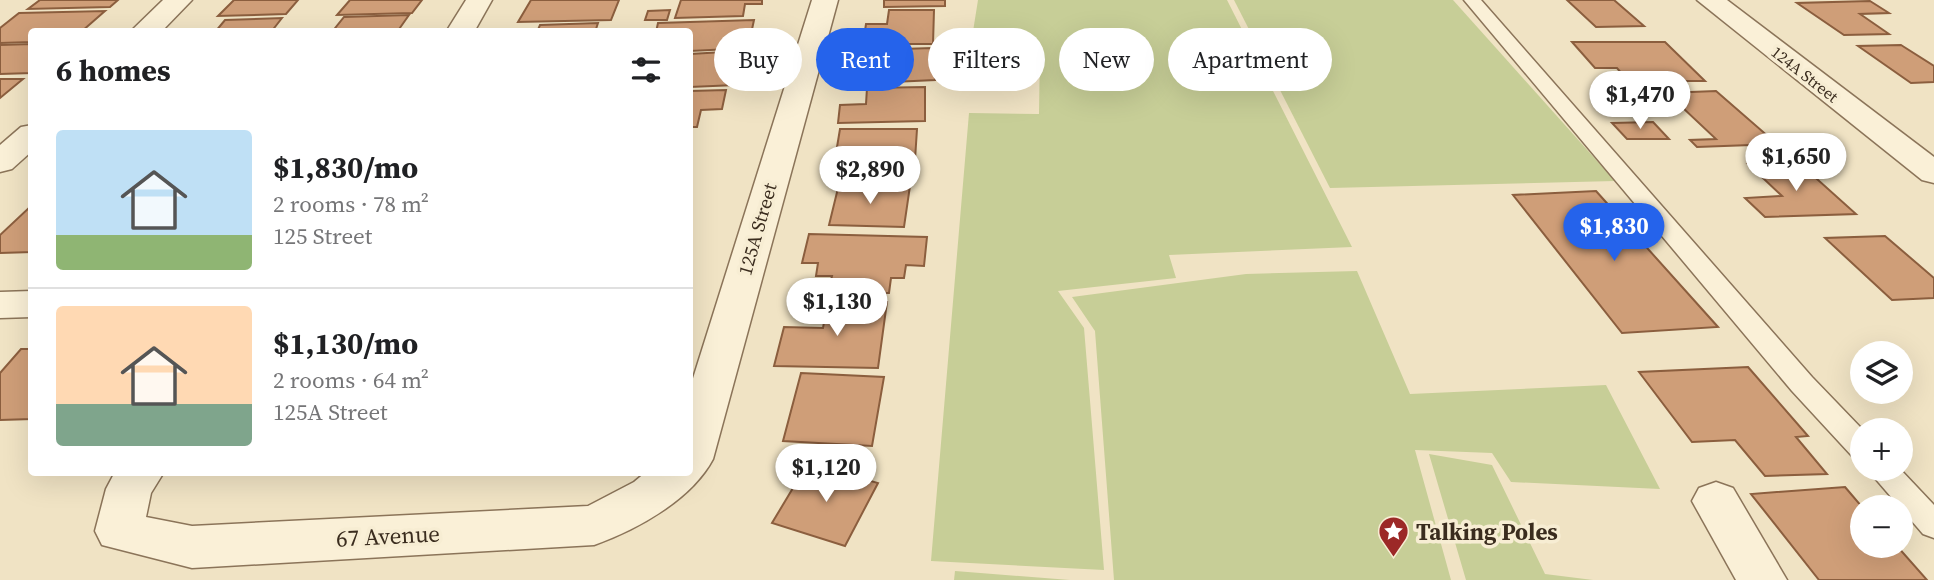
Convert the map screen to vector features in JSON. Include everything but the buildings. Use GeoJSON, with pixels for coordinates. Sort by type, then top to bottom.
{"type":"FeatureCollection","features":[{"type":"Feature","properties":{"kind":"street"},"geometry":{"type":"LineString","coordinates":[[148,28],[179,0]]}},
{"type":"Feature","properties":{"kind":"street"},"geometry":{"type":"LineString","coordinates":[[462,28],[479,0]]}},
{"type":"Feature","properties":{"kind":"street","name":"125A Street"},"geometry":{"type":"LineString","coordinates":[[693,449],[825,0]]}},
{"type":"Feature","properties":{"kind":"street","name":"124A Street"},"geometry":{"type":"LineString","coordinates":[[1710,0],[1934,173]]}},
{"type":"Feature","properties":{"kind":"street"},"geometry":{"type":"LineString","coordinates":[[0,162],[28,138]]}},
{"type":"Feature","properties":{"kind":"street"},"geometry":{"type":"LineString","coordinates":[[0,305],[28,304]]}},
{"type":"Feature","properties":{"kind":"street","name":"67 Avenue"},"geometry":{"type":"LineString","coordinates":[[138,476],[129,489],[119,531],[192,547],[594,525],[664,484]]}},
{"type":"Feature","properties":{"kind":"street"},"geometry":{"type":"LineString","coordinates":[[1716,501],[1762,580]]}},
{"type":"Feature","properties":{"kind":"lane"},"geometry":{"type":"LineString","coordinates":[[1472,0],[1802,384],[1850,435]]}},
{"type":"Feature","properties":{"kind":"lane"},"geometry":{"type":"LineString","coordinates":[[1893,481],[1934,525]]}},
{"type":"Feature","properties":{"kind":"green space"},"geometry":{"type":"Polygon","coordinates":[[[978,0],[1227,0],[1241,28],[1168,28],[1168,91],[1273,91],[1352,247],[1169,255],[1176,278],[1058,291],[1084,328],[1104,570],[931,561],[969,113],[1039,114],[1039,91],[1045,91],[1045,28],[974,28],[978,0]]]}},
{"type":"Feature","properties":{"kind":"green space"},"geometry":{"type":"Polygon","coordinates":[[[1234,0],[1453,0],[1615,181],[1330,188],[1280,91],[1332,91],[1332,28],[1248,28],[1234,0]]]}},
{"type":"Feature","properties":{"kind":"green space"},"geometry":{"type":"Polygon","coordinates":[[[1357,271],[1410,394],[1606,385],[1660,489],[1511,482],[1492,453],[1415,450],[1451,580],[1114,580],[1095,331],[1072,297],[1246,274],[1357,271]]]}},
{"type":"Feature","properties":{"kind":"green space"},"geometry":{"type":"Polygon","coordinates":[[[1429,454],[1492,465],[1545,574],[1593,580],[1466,580],[1429,454]]]}},
{"type":"Feature","properties":{"kind":"green space"},"geometry":{"type":"Polygon","coordinates":[[[955,571],[1070,580],[954,580],[955,571]]]}},
{"type":"Feature","properties":{"kind":"place","name":"Talking Poles"},"geometry":{"type":"Point","coordinates":[1393,559]}}]}
